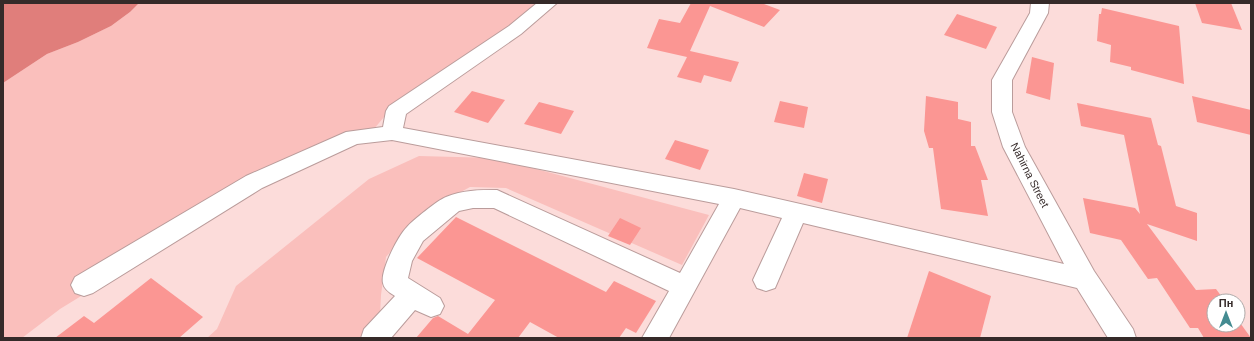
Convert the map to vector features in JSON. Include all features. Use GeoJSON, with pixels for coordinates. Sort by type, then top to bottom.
{"type":"FeatureCollection","features":[{"type":"Feature","properties":{"kind":"street"},"geometry":{"type":"LineString","coordinates":[[392,133],[396,111],[515,30],[548,3]]}},
{"type":"Feature","properties":{"kind":"street","name":"Nahirna Street"},"geometry":{"type":"LineString","coordinates":[[1040,3],[1039,13],[1002,80],[1002,112],[1014,147],[1085,279],[1123,338]]}},
{"type":"Feature","properties":{"kind":"street"},"geometry":{"type":"LineString","coordinates":[[84,285],[254,182],[353,137],[392,133],[734,198],[1085,279]]}},
{"type":"Feature","properties":{"kind":"street"},"geometry":{"type":"LineString","coordinates":[[655,338],[734,198]]}},
{"type":"Feature","properties":{"kind":"street"},"geometry":{"type":"LineString","coordinates":[[374,338],[421,301],[395,282],[400,259],[415,234],[452,204],[473,199],[498,199],[685,287]]}},
{"type":"Feature","properties":{"kind":"street"},"geometry":{"type":"LineString","coordinates":[[766,280],[796,212]]}},
{"type":"Feature","properties":{"kind":"shaded area"},"geometry":{"type":"Polygon","coordinates":[[[3,3],[139,3],[130,12],[111,26],[78,42],[47,54],[3,83],[3,3]]]}},
{"type":"Feature","properties":{"kind":"shaded area"},"geometry":{"type":"Polygon","coordinates":[[[139,3],[539,3],[511,25],[400,98],[368,136],[272,179],[60,309],[22,338],[3,338],[3,83],[47,54],[78,42],[111,26],[130,12],[139,3]]]}},
{"type":"Feature","properties":{"kind":"shaded area"},"geometry":{"type":"Polygon","coordinates":[[[419,156],[495,158],[709,215],[682,265],[506,188],[470,187],[424,212],[386,257],[380,316],[359,338],[207,338],[217,329],[236,286],[369,179],[419,156]]]}},
{"type":"Feature","properties":{"kind":"building"},"geometry":{"type":"Polygon","coordinates":[[[691,3],[761,3],[780,10],[764,27],[710,6],[690,51],[739,62],[731,82],[704,75],[701,83],[677,77],[687,57],[647,48],[659,19],[680,23],[691,3]]]}},
{"type":"Feature","properties":{"kind":"building"},"geometry":{"type":"Polygon","coordinates":[[[1195,3],[1231,3],[1242,30],[1202,23],[1195,3]]]}},
{"type":"Feature","properties":{"kind":"building"},"geometry":{"type":"Polygon","coordinates":[[[1102,8],[1179,26],[1184,84],[1131,70],[1131,67],[1110,62],[1111,45],[1097,41],[1099,14],[1101,14],[1102,8]]]}},
{"type":"Feature","properties":{"kind":"building"},"geometry":{"type":"Polygon","coordinates":[[[957,14],[997,27],[986,49],[944,35],[957,14]]]}},
{"type":"Feature","properties":{"kind":"building"},"geometry":{"type":"Polygon","coordinates":[[[1032,57],[1054,63],[1050,100],[1026,93],[1032,57]]]}},
{"type":"Feature","properties":{"kind":"building"},"geometry":{"type":"Polygon","coordinates":[[[472,91],[505,100],[488,123],[454,112],[472,91]]]}},
{"type":"Feature","properties":{"kind":"building"},"geometry":{"type":"Polygon","coordinates":[[[926,96],[958,102],[958,119],[971,122],[971,146],[975,146],[988,180],[981,180],[988,216],[941,209],[933,148],[929,148],[924,131],[926,96]]]}},
{"type":"Feature","properties":{"kind":"building"},"geometry":{"type":"Polygon","coordinates":[[[1192,96],[1251,110],[1251,135],[1197,122],[1192,96]]]}},
{"type":"Feature","properties":{"kind":"building"},"geometry":{"type":"Polygon","coordinates":[[[780,101],[808,107],[804,128],[774,122],[780,101]]]}},
{"type":"Feature","properties":{"kind":"building"},"geometry":{"type":"Polygon","coordinates":[[[539,102],[574,111],[561,134],[524,124],[539,102]]]}},
{"type":"Feature","properties":{"kind":"building"},"geometry":{"type":"Polygon","coordinates":[[[1077,103],[1151,118],[1158,145],[1161,146],[1176,206],[1197,213],[1197,241],[1147,224],[1196,290],[1216,289],[1219,293],[1206,293],[1206,333],[1246,333],[1246,331],[1251,338],[1204,338],[1198,328],[1190,328],[1157,278],[1148,279],[1121,240],[1090,233],[1083,198],[1135,208],[1140,214],[1124,135],[1081,126],[1077,103]]]}},
{"type":"Feature","properties":{"kind":"building"},"geometry":{"type":"Polygon","coordinates":[[[675,140],[709,150],[700,170],[665,159],[675,140]]]}},
{"type":"Feature","properties":{"kind":"building"},"geometry":{"type":"Polygon","coordinates":[[[804,173],[828,179],[822,203],[797,196],[804,173]]]}},
{"type":"Feature","properties":{"kind":"building"},"geometry":{"type":"Polygon","coordinates":[[[456,217],[606,292],[614,281],[656,301],[636,333],[626,328],[619,338],[559,338],[530,322],[518,338],[416,338],[433,318],[438,316],[468,334],[495,300],[417,258],[456,217]]]}},
{"type":"Feature","properties":{"kind":"building"},"geometry":{"type":"Polygon","coordinates":[[[620,218],[641,228],[630,245],[608,236],[620,218]]]}},
{"type":"Feature","properties":{"kind":"building"},"geometry":{"type":"Polygon","coordinates":[[[929,271],[991,296],[980,338],[907,338],[929,271]]]}},
{"type":"Feature","properties":{"kind":"building"},"geometry":{"type":"Polygon","coordinates":[[[151,278],[203,317],[179,338],[55,338],[84,316],[94,323],[151,278]]]}}]}
